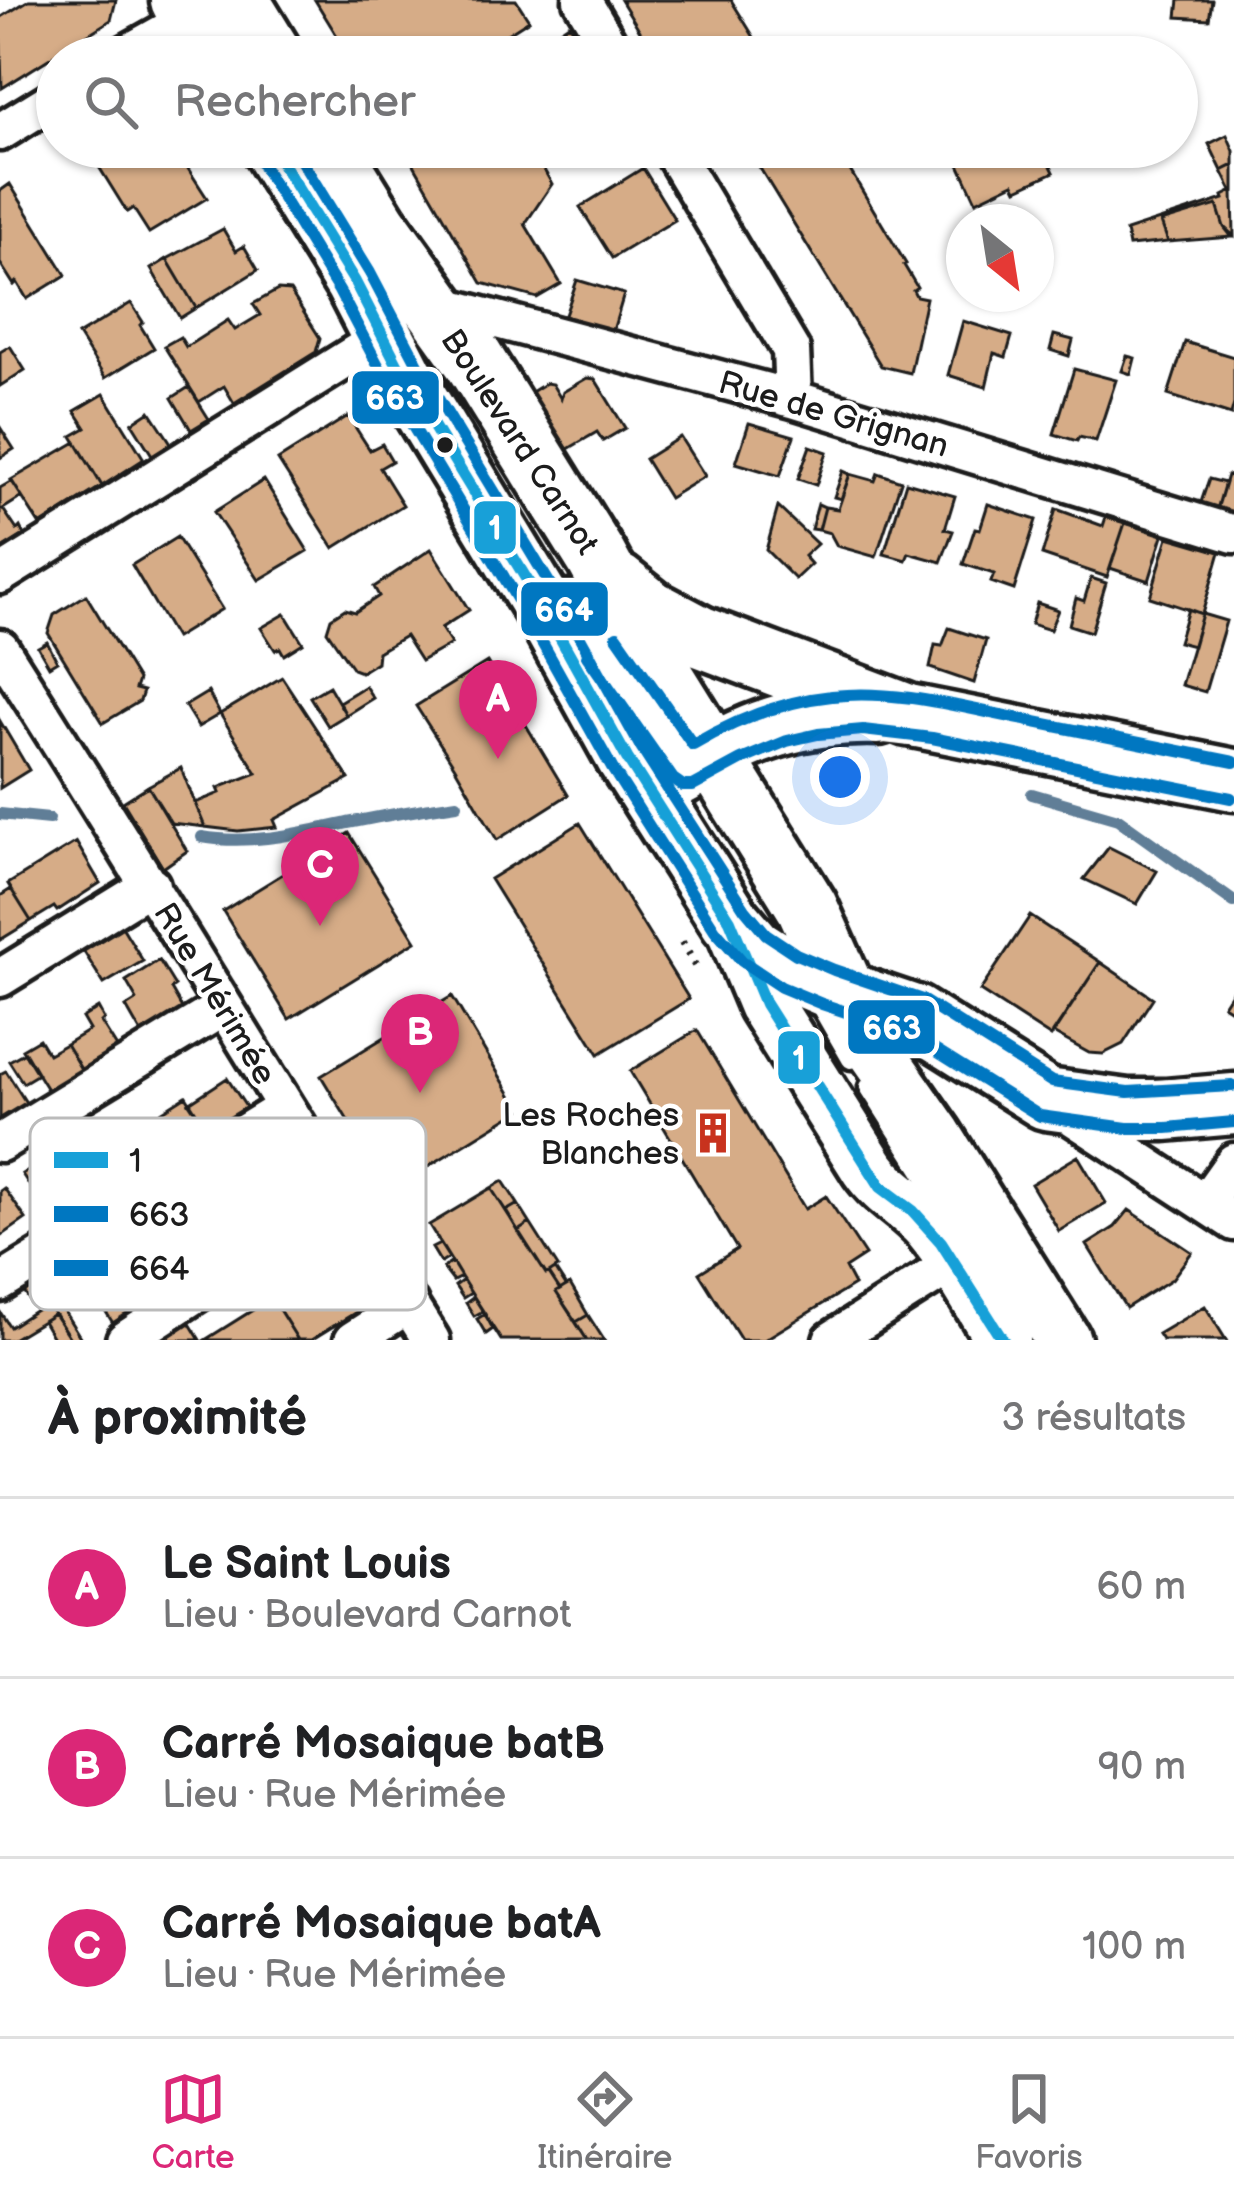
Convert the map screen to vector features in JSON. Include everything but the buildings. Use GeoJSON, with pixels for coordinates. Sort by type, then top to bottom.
{"type":"FeatureCollection","features":[{"type":"Feature","properties":{"kind":"main road"},"geometry":{"type":"LineString","coordinates":[[207,20],[236,36]]}},
{"type":"Feature","properties":{"kind":"main road","name":"Boulevard Carnot"},"geometry":{"type":"LineString","coordinates":[[285,168],[355,282],[406,382],[541,603],[690,781],[807,908],[826,985],[935,1136],[1064,1340]]}},
{"type":"Feature","properties":{"kind":"main road","name":"Boulevard Carnot"},"geometry":{"type":"LineString","coordinates":[[342,168],[484,376],[607,575],[644,645],[690,781],[757,920],[765,1004],[881,1187],[958,1248],[1004,1340]]}},
{"type":"Feature","properties":{"kind":"main road"},"geometry":{"type":"LineString","coordinates":[[607,575],[650,610],[699,636],[908,715],[1234,780]]}},
{"type":"Feature","properties":{"kind":"main road"},"geometry":{"type":"LineString","coordinates":[[690,781],[745,738],[817,715],[908,715]]}},
{"type":"Feature","properties":{"kind":"main road","name":"Boulevard Carnot"},"geometry":{"type":"LineString","coordinates":[[757,920],[754,948],[788,970],[826,985]]}},
{"type":"Feature","properties":{"kind":"main road"},"geometry":{"type":"LineString","coordinates":[[826,985],[914,1016],[1046,1099],[1127,1110],[1234,1104]]}},
{"type":"Feature","properties":{"kind":"street"},"geometry":{"type":"LineString","coordinates":[[582,0],[603,36]]}},
{"type":"Feature","properties":{"kind":"street"},"geometry":{"type":"LineString","coordinates":[[158,36],[207,20]]}},
{"type":"Feature","properties":{"kind":"street"},"geometry":{"type":"LineString","coordinates":[[0,132],[36,110]]}},
{"type":"Feature","properties":{"kind":"street"},"geometry":{"type":"LineString","coordinates":[[683,168],[791,350],[794,399]]}},
{"type":"Feature","properties":{"kind":"street","name":"Rue de Grignan"},"geometry":{"type":"LineString","coordinates":[[431,302],[794,399],[1234,534]]}},
{"type":"Feature","properties":{"kind":"street"},"geometry":{"type":"LineString","coordinates":[[0,575],[382,337]]}},
{"type":"Feature","properties":{"kind":"street","name":"Rue Mérimée"},"geometry":{"type":"LineString","coordinates":[[0,647],[291,1118]]}},
{"type":"Feature","properties":{"kind":"street"},"geometry":{"type":"LineString","coordinates":[[0,978],[151,885]]}},
{"type":"Feature","properties":{"kind":"street"},"geometry":{"type":"LineString","coordinates":[[42,1118],[222,1008]]}},
{"type":"Feature","properties":{"kind":"street"},"geometry":{"type":"LineString","coordinates":[[1046,1099],[1220,1212],[1234,1162]]}},
{"type":"Feature","properties":{"kind":"street"},"geometry":{"type":"LineString","coordinates":[[269,1118],[285,1108]]}},
{"type":"Feature","properties":{"kind":"street"},"geometry":{"type":"LineString","coordinates":[[0,1144],[30,1126]]}},
{"type":"Feature","properties":{"kind":"street"},"geometry":{"type":"LineString","coordinates":[[832,1340],[958,1248]]}},
{"type":"Feature","properties":{"kind":"street"},"geometry":{"type":"LineString","coordinates":[[0,1283],[30,1265]]}},
{"type":"Feature","properties":{"kind":"street"},"geometry":{"type":"LineString","coordinates":[[125,1340],[171,1310]]}},
{"type":"Feature","properties":{"kind":"street"},"geometry":{"type":"LineString","coordinates":[[353,1340],[400,1310]]}},
{"type":"Feature","properties":{"kind":"street","name":"Rue Mérimée"},"geometry":{"type":"LineString","coordinates":[[413,1310],[431,1340]]}},
{"type":"Feature","properties":{"kind":"lane"},"geometry":{"type":"LineString","coordinates":[[310,168],[604,651],[690,781]]}},
{"type":"Feature","properties":{"kind":"lane"},"geometry":{"type":"LineString","coordinates":[[826,985],[829,1023],[958,1248]]}},
{"type":"Feature","properties":{"kind":"waterway"},"geometry":{"type":"LineString","coordinates":[[1032,794],[1118,819],[1234,902]]}},
{"type":"Feature","properties":{"kind":"waterway"},"geometry":{"type":"LineString","coordinates":[[202,837],[278,837],[457,804]]}},
{"type":"Feature","properties":{"kind":"waterway"},"geometry":{"type":"LineString","coordinates":[[0,814],[49,819]]}},
{"type":"Feature","properties":{"kind":"transit line","name":"663"},"geometry":{"type":"LineString","coordinates":[[264,168],[612,768],[715,930],[742,961],[781,987],[906,1032],[1040,1116],[1127,1128],[1234,1122]]}},
{"type":"Feature","properties":{"kind":"transit line","name":"1"},"geometry":{"type":"LineString","coordinates":[[285,168],[627,758],[730,920],[765,1004],[881,1187],[913,1211],[941,1242],[1003,1340]]}},
{"type":"Feature","properties":{"kind":"transit line","name":"664"},"geometry":{"type":"LineString","coordinates":[[306,168],[642,749],[766,934],[796,954],[922,1000],[1052,1082],[1128,1092],[1232,1086]]}},
{"type":"Feature","properties":{"kind":"transit line","name":"664"},"geometry":{"type":"LineString","coordinates":[[617,636],[693,745],[777,707],[855,694],[947,704],[1234,762]]}},
{"type":"Feature","properties":{"kind":"transit line","name":"663"},"geometry":{"type":"LineString","coordinates":[[587,656],[673,779],[683,786],[693,786],[787,741],[863,730],[932,738],[1231,798]]}},
{"type":"Feature","properties":{"kind":"place","name":"Le Saint Louis"},"geometry":{"type":"Point","coordinates":[498,759]}},
{"type":"Feature","properties":{"kind":"place","name":"Carré Mosaique batA"},"geometry":{"type":"Point","coordinates":[320,926]}},
{"type":"Feature","properties":{"kind":"place","name":"Carré Mosaique batB"},"geometry":{"type":"Point","coordinates":[420,1093]}},
{"type":"Feature","properties":{"kind":"place","name":"Les Roches Blanches"},"geometry":{"type":"Point","coordinates":[713,1133]}}]}
